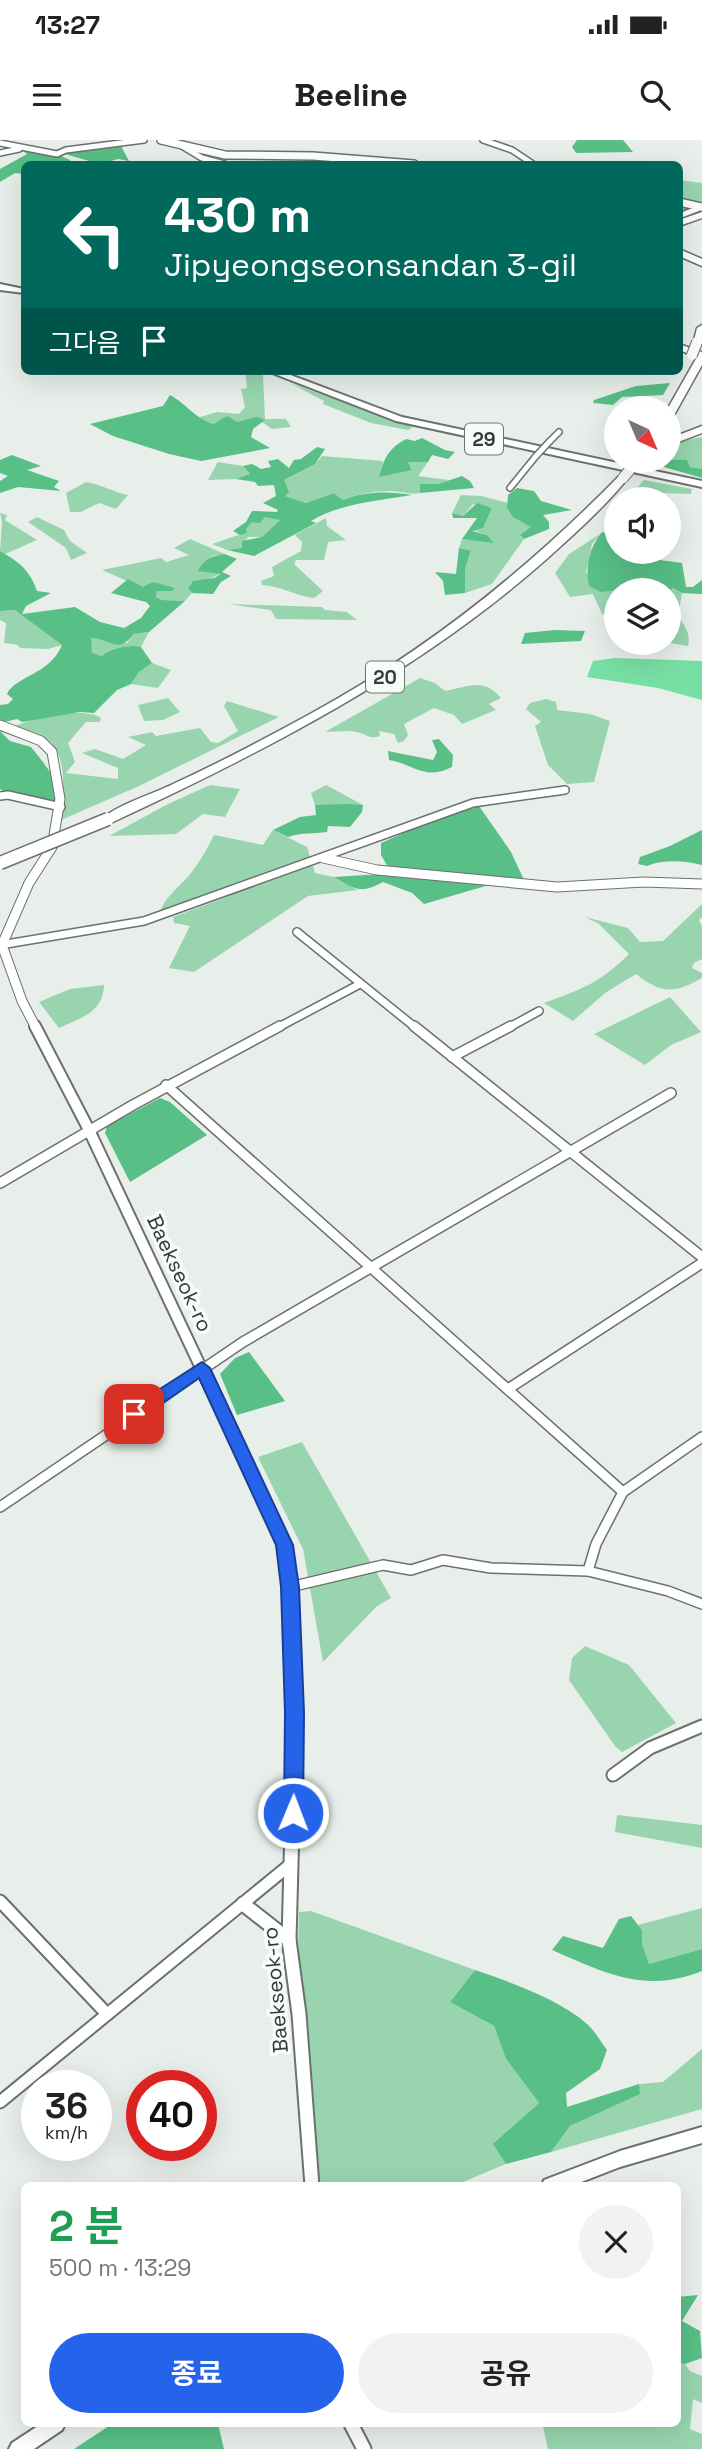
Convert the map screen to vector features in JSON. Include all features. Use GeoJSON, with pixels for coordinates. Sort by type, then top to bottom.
{"type":"FeatureCollection","features":[{"type":"Feature","properties":{"kind":"highway"},"geometry":{"type":"LineString","coordinates":[[683,222],[702,215]]}},
{"type":"Feature","properties":{"kind":"highway"},"geometry":{"type":"LineString","coordinates":[[683,254],[702,263]]}},
{"type":"Feature","properties":{"kind":"highway"},"geometry":{"type":"LineString","coordinates":[[0,285],[21,288]]}},
{"type":"Feature","properties":{"kind":"highway"},"geometry":{"type":"LineString","coordinates":[[678,396],[699,353],[702,328]]}},
{"type":"Feature","properties":{"kind":"highway"},"geometry":{"type":"LineString","coordinates":[[672,396],[699,353]]}},
{"type":"Feature","properties":{"kind":"highway","name":"29"},"geometry":{"type":"LineString","coordinates":[[283,375],[399,419],[702,482]]}},
{"type":"Feature","properties":{"kind":"highway","name":"29"},"geometry":{"type":"LineString","coordinates":[[293,375],[351,399],[412,418],[702,482]]}},
{"type":"Feature","properties":{"kind":"highway"},"geometry":{"type":"LineString","coordinates":[[681,438],[702,429]]}},
{"type":"Feature","properties":{"kind":"highway","name":"20"},"geometry":{"type":"LineString","coordinates":[[619,477],[621,473]]}},
{"type":"Feature","properties":{"kind":"highway","name":"20"},"geometry":{"type":"LineString","coordinates":[[0,854],[203,777],[324,714],[403,665],[475,615],[530,571],[586,520],[623,473]]}},
{"type":"Feature","properties":{"kind":"highway","name":"20"},"geometry":{"type":"LineString","coordinates":[[0,863],[105,816]]}},
{"type":"Feature","properties":{"kind":"main road"},"geometry":{"type":"LineString","coordinates":[[560,2182],[620,2159],[702,2135]]}},
{"type":"Feature","properties":{"kind":"main road"},"geometry":{"type":"LineString","coordinates":[[18,2449],[51,2427]]}},
{"type":"Feature","properties":{"kind":"street"},"geometry":{"type":"LineString","coordinates":[[0,143],[57,153],[144,140]]}},
{"type":"Feature","properties":{"kind":"street"},"geometry":{"type":"LineString","coordinates":[[161,140],[225,155],[313,156],[376,161]]}},
{"type":"Feature","properties":{"kind":"street"},"geometry":{"type":"LineString","coordinates":[[483,140],[512,150],[528,161]]}},
{"type":"Feature","properties":{"kind":"street"},"geometry":{"type":"LineString","coordinates":[[182,146],[202,158],[214,161]]}},
{"type":"Feature","properties":{"kind":"street"},"geometry":{"type":"LineString","coordinates":[[0,153],[23,149]]}},
{"type":"Feature","properties":{"kind":"street"},"geometry":{"type":"LineString","coordinates":[[683,203],[702,207]]}},
{"type":"Feature","properties":{"kind":"street"},"geometry":{"type":"LineString","coordinates":[[683,214],[702,207]]}},
{"type":"Feature","properties":{"kind":"street"},"geometry":{"type":"LineString","coordinates":[[510,488],[559,432]]}},
{"type":"Feature","properties":{"kind":"street"},"geometry":{"type":"LineString","coordinates":[[0,725],[41,741],[52,752],[60,806],[51,846],[29,883],[1,945]]}},
{"type":"Feature","properties":{"kind":"street"},"geometry":{"type":"LineString","coordinates":[[1,945],[144,922],[473,803],[565,790]]}},
{"type":"Feature","properties":{"kind":"street"},"geometry":{"type":"LineString","coordinates":[[0,796],[8,795],[60,806]]}},
{"type":"Feature","properties":{"kind":"street"},"geometry":{"type":"LineString","coordinates":[[323,858],[377,870],[557,887],[644,882],[702,884]]}},
{"type":"Feature","properties":{"kind":"street"},"geometry":{"type":"LineString","coordinates":[[296,932],[702,1257]]}},
{"type":"Feature","properties":{"kind":"street","name":"Baekseok-ro"},"geometry":{"type":"LineString","coordinates":[[1,945],[22,1001],[88,1128],[285,1545],[290,1587],[295,1713],[289,1940],[299,2014],[312,2182]]}},
{"type":"Feature","properties":{"kind":"street"},"geometry":{"type":"LineString","coordinates":[[0,1183],[88,1128],[360,984]]}},
{"type":"Feature","properties":{"kind":"street"},"geometry":{"type":"LineString","coordinates":[[452,1057],[539,1011]]}},
{"type":"Feature","properties":{"kind":"street"},"geometry":{"type":"LineString","coordinates":[[166,1085],[623,1492]]}},
{"type":"Feature","properties":{"kind":"street"},"geometry":{"type":"LineString","coordinates":[[0,1507],[243,1342],[671,1093]]}},
{"type":"Feature","properties":{"kind":"street"},"geometry":{"type":"LineString","coordinates":[[508,1389],[702,1263]]}},
{"type":"Feature","properties":{"kind":"street"},"geometry":{"type":"LineString","coordinates":[[588,1571],[596,1544],[623,1492],[702,1437]]}},
{"type":"Feature","properties":{"kind":"street"},"geometry":{"type":"LineString","coordinates":[[290,1587],[383,1565],[411,1570],[443,1560],[491,1569],[588,1571],[668,1591],[702,1604]]}},
{"type":"Feature","properties":{"kind":"street"},"geometry":{"type":"LineString","coordinates":[[613,1775],[650,1748],[702,1726]]}},
{"type":"Feature","properties":{"kind":"street"},"geometry":{"type":"LineString","coordinates":[[0,2102],[293,1862]]}},
{"type":"Feature","properties":{"kind":"street"},"geometry":{"type":"LineString","coordinates":[[0,1901],[106,2013]]}},
{"type":"Feature","properties":{"kind":"street"},"geometry":{"type":"LineString","coordinates":[[243,1905],[289,1940]]}},
{"type":"Feature","properties":{"kind":"street"},"geometry":{"type":"LineString","coordinates":[[353,2427],[364,2449]]}},
{"type":"Feature","properties":{"kind":"shaded area"},"geometry":{"type":"Polygon","coordinates":[[[577,140],[623,140],[633,152],[576,153],[572,147],[577,140]]]}},
{"type":"Feature","properties":{"kind":"shaded area"},"geometry":{"type":"Polygon","coordinates":[[[120,144],[129,161],[89,161],[61,153],[120,144]]]}},
{"type":"Feature","properties":{"kind":"shaded area"},"geometry":{"type":"Polygon","coordinates":[[[23,151],[57,154],[70,161],[21,161],[21,174],[15,173],[0,182],[0,169],[27,154],[23,151]]]}},
{"type":"Feature","properties":{"kind":"shaded area"},"geometry":{"type":"Polygon","coordinates":[[[683,181],[702,183],[702,204],[683,211],[683,181]]]}},
{"type":"Feature","properties":{"kind":"shaded area"},"geometry":{"type":"Polygon","coordinates":[[[245,375],[263,375],[265,419],[286,419],[291,427],[272,429],[262,422],[264,420],[214,424],[197,418],[217,412],[239,414],[245,407],[241,389],[247,388],[245,375]]]}},
{"type":"Feature","properties":{"kind":"shaded area"},"geometry":{"type":"Polygon","coordinates":[[[290,383],[413,427],[408,430],[371,423],[323,404],[324,401],[290,383]]]}},
{"type":"Feature","properties":{"kind":"shaded area"},"geometry":{"type":"Polygon","coordinates":[[[670,383],[663,395],[606,396],[636,386],[670,383]]]}},
{"type":"Feature","properties":{"kind":"shaded area"},"geometry":{"type":"Polygon","coordinates":[[[170,395],[202,419],[214,424],[227,416],[237,422],[257,417],[265,420],[253,429],[251,437],[270,448],[201,461],[113,436],[90,424],[163,406],[170,395]]]}},
{"type":"Feature","properties":{"kind":"shaded area"},"geometry":{"type":"Polygon","coordinates":[[[604,397],[604,404],[593,403],[594,400],[604,397]]]}},
{"type":"Feature","properties":{"kind":"shaded area"},"geometry":{"type":"Polygon","coordinates":[[[702,437],[702,469],[690,467],[687,460],[681,460],[682,441],[702,437]]]}},
{"type":"Feature","properties":{"kind":"shaded area"},"geometry":{"type":"Polygon","coordinates":[[[422,438],[455,452],[448,459],[432,455],[428,462],[408,462],[412,470],[379,477],[385,459],[395,446],[406,439],[415,441],[422,438]]]}},
{"type":"Feature","properties":{"kind":"shaded area"},"geometry":{"type":"Polygon","coordinates":[[[317,447],[325,449],[315,464],[284,480],[289,492],[285,496],[306,503],[334,493],[343,500],[377,493],[412,495],[335,510],[311,521],[316,523],[254,556],[227,550],[242,548],[242,541],[262,537],[280,520],[265,517],[260,523],[252,522],[246,529],[247,533],[240,535],[233,531],[246,522],[252,511],[278,510],[263,503],[276,496],[274,485],[258,486],[255,482],[236,479],[250,474],[243,466],[252,464],[261,469],[271,467],[268,461],[278,459],[289,468],[294,460],[301,459],[317,447]]]}},
{"type":"Feature","properties":{"kind":"shaded area"},"geometry":{"type":"Polygon","coordinates":[[[12,455],[41,466],[27,470],[59,481],[54,487],[61,491],[18,487],[0,493],[0,481],[8,476],[0,473],[0,460],[12,455]]]}},
{"type":"Feature","properties":{"kind":"shaded area"},"geometry":{"type":"Polygon","coordinates":[[[322,456],[383,461],[379,477],[412,469],[407,462],[428,462],[418,476],[449,480],[438,484],[420,484],[420,493],[379,492],[343,500],[334,493],[306,503],[284,496],[284,480],[315,464],[322,456]]]}},
{"type":"Feature","properties":{"kind":"shaded area"},"geometry":{"type":"Polygon","coordinates":[[[681,460],[687,460],[690,467],[702,469],[702,478],[681,472],[681,460]]]}},
{"type":"Feature","properties":{"kind":"shaded area"},"geometry":{"type":"Polygon","coordinates":[[[218,462],[243,466],[250,474],[236,479],[208,480],[218,462]]]}},
{"type":"Feature","properties":{"kind":"shaded area"},"geometry":{"type":"Polygon","coordinates":[[[462,476],[470,481],[474,488],[420,493],[420,484],[438,484],[462,476]]]}},
{"type":"Feature","properties":{"kind":"shaded area"},"geometry":{"type":"Polygon","coordinates":[[[644,480],[692,489],[691,494],[681,494],[681,487],[638,487],[644,480]]]}},
{"type":"Feature","properties":{"kind":"shaded area"},"geometry":{"type":"Polygon","coordinates":[[[86,482],[128,495],[116,509],[99,503],[81,512],[70,512],[66,493],[86,482]]]}},
{"type":"Feature","properties":{"kind":"shaded area"},"geometry":{"type":"Polygon","coordinates":[[[517,488],[534,491],[541,501],[572,510],[543,515],[549,522],[549,529],[524,539],[520,535],[531,527],[513,517],[507,508],[508,495],[517,488]]]}},
{"type":"Feature","properties":{"kind":"shaded area"},"geometry":{"type":"Polygon","coordinates":[[[461,495],[481,496],[508,503],[532,527],[520,536],[524,539],[492,584],[465,593],[465,569],[471,552],[459,548],[462,539],[493,542],[487,535],[472,530],[483,528],[492,508],[473,504],[463,516],[452,513],[461,495]]]}},
{"type":"Feature","properties":{"kind":"shaded area"},"geometry":{"type":"Polygon","coordinates":[[[477,503],[492,508],[483,528],[472,531],[487,535],[494,543],[462,539],[477,518],[453,518],[452,513],[463,516],[477,503]]]}},
{"type":"Feature","properties":{"kind":"shaded area"},"geometry":{"type":"Polygon","coordinates":[[[0,513],[7,515],[5,520],[37,540],[5,554],[0,551],[0,513]]]}},
{"type":"Feature","properties":{"kind":"shaded area"},"geometry":{"type":"Polygon","coordinates":[[[37,517],[64,530],[70,541],[87,553],[71,560],[66,548],[28,522],[37,517]]]}},
{"type":"Feature","properties":{"kind":"shaded area"},"geometry":{"type":"Polygon","coordinates":[[[265,517],[280,520],[262,537],[248,537],[242,548],[227,550],[212,544],[247,532],[245,529],[252,522],[265,517]]]}},
{"type":"Feature","properties":{"kind":"shaded area"},"geometry":{"type":"Polygon","coordinates":[[[326,518],[327,526],[346,540],[328,542],[324,560],[296,560],[294,564],[323,591],[314,598],[262,585],[261,581],[274,576],[272,567],[301,551],[302,542],[295,535],[326,518]]]}},
{"type":"Feature","properties":{"kind":"shaded area"},"geometry":{"type":"Polygon","coordinates":[[[604,532],[604,564],[682,563],[686,587],[693,587],[702,580],[702,594],[681,592],[681,578],[604,578],[604,592],[601,592],[589,586],[589,558],[594,544],[604,532]]]}},
{"type":"Feature","properties":{"kind":"shaded area"},"geometry":{"type":"Polygon","coordinates":[[[600,534],[592,544],[586,572],[601,592],[604,592],[604,614],[593,594],[570,597],[555,573],[569,554],[600,534]]]}},
{"type":"Feature","properties":{"kind":"shaded area"},"geometry":{"type":"Polygon","coordinates":[[[190,539],[225,554],[212,556],[199,571],[222,573],[188,589],[192,593],[185,601],[162,600],[156,597],[157,591],[172,591],[153,582],[143,588],[102,570],[161,558],[166,562],[189,555],[174,548],[190,539]]]}},
{"type":"Feature","properties":{"kind":"shaded area"},"geometry":{"type":"Polygon","coordinates":[[[459,548],[471,551],[465,569],[465,593],[445,595],[443,581],[435,572],[456,574],[459,548]]]}},
{"type":"Feature","properties":{"kind":"shaded area"},"geometry":{"type":"Polygon","coordinates":[[[0,551],[23,567],[37,591],[51,593],[26,606],[22,614],[75,607],[100,622],[124,628],[141,618],[150,606],[146,602],[111,593],[128,579],[143,587],[153,582],[175,588],[172,591],[157,591],[156,597],[162,600],[185,601],[149,632],[134,634],[123,644],[91,638],[92,653],[102,656],[115,649],[137,646],[141,647],[152,663],[139,672],[131,684],[117,690],[94,713],[80,712],[0,723],[0,705],[8,704],[13,699],[7,694],[11,688],[49,663],[62,645],[15,610],[0,611],[0,551]]]}},
{"type":"Feature","properties":{"kind":"shaded area"},"geometry":{"type":"Polygon","coordinates":[[[225,554],[237,559],[222,572],[231,576],[221,582],[213,594],[192,593],[188,589],[193,581],[214,578],[221,574],[198,571],[203,563],[225,554]]]}},
{"type":"Feature","properties":{"kind":"shaded area"},"geometry":{"type":"Polygon","coordinates":[[[228,604],[322,607],[325,610],[347,612],[357,620],[276,619],[271,610],[228,604]]]}},
{"type":"Feature","properties":{"kind":"shaded area"},"geometry":{"type":"Polygon","coordinates":[[[15,610],[62,645],[48,649],[20,648],[18,645],[4,643],[6,623],[0,620],[0,611],[15,610]]]}},
{"type":"Feature","properties":{"kind":"shaded area"},"geometry":{"type":"Polygon","coordinates":[[[681,621],[687,630],[688,646],[681,645],[681,621]]]}},
{"type":"Feature","properties":{"kind":"shaded area"},"geometry":{"type":"Polygon","coordinates":[[[585,631],[581,641],[521,644],[525,633],[585,631]]]}},
{"type":"Feature","properties":{"kind":"shaded area"},"geometry":{"type":"Polygon","coordinates":[[[149,632],[141,647],[121,647],[102,656],[91,653],[91,638],[127,643],[134,634],[149,632]]]}},
{"type":"Feature","properties":{"kind":"shaded area"},"geometry":{"type":"Polygon","coordinates":[[[615,658],[702,661],[702,700],[658,688],[587,677],[593,661],[615,658]]]}},
{"type":"Feature","properties":{"kind":"shaded area"},"geometry":{"type":"Polygon","coordinates":[[[152,663],[171,670],[158,688],[131,684],[139,672],[152,663]]]}},
{"type":"Feature","properties":{"kind":"shaded area"},"geometry":{"type":"Polygon","coordinates":[[[420,678],[435,683],[445,691],[475,685],[488,687],[501,698],[489,704],[496,710],[462,724],[454,715],[434,708],[404,724],[408,735],[404,741],[398,743],[394,734],[379,731],[380,736],[373,737],[353,731],[325,732],[420,678]]]}},
{"type":"Feature","properties":{"kind":"shaded area"},"geometry":{"type":"Polygon","coordinates":[[[168,698],[180,712],[163,720],[144,721],[138,705],[168,698]]]}},
{"type":"Feature","properties":{"kind":"shaded area"},"geometry":{"type":"Polygon","coordinates":[[[546,699],[556,702],[557,710],[590,714],[610,721],[594,782],[567,784],[548,765],[535,726],[541,722],[526,709],[530,703],[546,699]]]}},
{"type":"Feature","properties":{"kind":"shaded area"},"geometry":{"type":"Polygon","coordinates":[[[227,701],[279,717],[139,786],[59,821],[63,776],[58,754],[45,738],[13,727],[44,717],[70,713],[101,718],[100,722],[86,722],[68,743],[75,762],[66,773],[118,779],[118,768],[82,753],[95,749],[123,759],[146,745],[128,737],[152,732],[156,736],[200,728],[211,742],[218,743],[238,731],[224,706],[227,701]]]}},
{"type":"Feature","properties":{"kind":"shaded area"},"geometry":{"type":"Polygon","coordinates":[[[0,731],[10,741],[31,747],[43,762],[55,779],[56,803],[8,794],[0,789],[0,731]]]}},
{"type":"Feature","properties":{"kind":"shaded area"},"geometry":{"type":"Polygon","coordinates":[[[439,739],[453,755],[452,767],[426,772],[389,760],[388,751],[433,760],[437,752],[432,740],[439,739]]]}},
{"type":"Feature","properties":{"kind":"shaded area"},"geometry":{"type":"Polygon","coordinates":[[[210,785],[240,789],[225,817],[203,814],[176,834],[109,836],[168,804],[210,785]]]}},
{"type":"Feature","properties":{"kind":"shaded area"},"geometry":{"type":"Polygon","coordinates":[[[326,785],[363,805],[315,805],[311,793],[326,785]]]}},
{"type":"Feature","properties":{"kind":"shaded area"},"geometry":{"type":"Polygon","coordinates":[[[315,805],[363,805],[362,812],[350,827],[328,826],[327,832],[288,837],[273,830],[300,817],[316,815],[315,805]]]}},
{"type":"Feature","properties":{"kind":"shaded area"},"geometry":{"type":"Polygon","coordinates":[[[479,806],[511,852],[524,880],[489,885],[424,904],[412,893],[383,882],[358,889],[334,877],[381,874],[388,867],[381,855],[381,843],[431,821],[479,806]]]}},
{"type":"Feature","properties":{"kind":"shaded area"},"geometry":{"type":"Polygon","coordinates":[[[273,830],[307,847],[315,873],[334,877],[358,890],[308,896],[194,972],[169,968],[190,926],[174,923],[173,917],[227,897],[233,887],[160,913],[169,897],[197,865],[214,835],[263,845],[273,830]]]}},
{"type":"Feature","properties":{"kind":"shaded area"},"geometry":{"type":"Polygon","coordinates":[[[702,830],[702,865],[674,861],[647,866],[638,864],[640,857],[702,830]]]}},
{"type":"Feature","properties":{"kind":"shaded area"},"geometry":{"type":"Polygon","coordinates":[[[702,904],[702,917],[699,920],[702,926],[702,959],[694,963],[692,968],[702,973],[702,978],[683,987],[668,990],[653,985],[636,974],[605,993],[573,1021],[544,1003],[590,984],[629,954],[599,924],[585,917],[628,928],[640,942],[663,941],[702,904]]]}},
{"type":"Feature","properties":{"kind":"shaded area"},"geometry":{"type":"Polygon","coordinates":[[[104,985],[100,1002],[90,1013],[59,1028],[39,1002],[70,989],[104,985]]]}},
{"type":"Feature","properties":{"kind":"shaded area"},"geometry":{"type":"Polygon","coordinates":[[[670,997],[701,1032],[671,1045],[645,1065],[594,1034],[670,997]]]}},
{"type":"Feature","properties":{"kind":"shaded area"},"geometry":{"type":"Polygon","coordinates":[[[160,1098],[170,1102],[207,1135],[130,1182],[105,1133],[107,1126],[160,1098]]]}},
{"type":"Feature","properties":{"kind":"shaded area"},"geometry":{"type":"Polygon","coordinates":[[[249,1352],[285,1401],[237,1415],[220,1374],[235,1358],[249,1352]]]}},
{"type":"Feature","properties":{"kind":"shaded area"},"geometry":{"type":"Polygon","coordinates":[[[302,1442],[391,1598],[377,1606],[323,1662],[303,1549],[258,1457],[302,1442]]]}},
{"type":"Feature","properties":{"kind":"shaded area"},"geometry":{"type":"Polygon","coordinates":[[[585,1646],[629,1665],[676,1723],[622,1752],[569,1680],[572,1658],[585,1646]]]}},
{"type":"Feature","properties":{"kind":"shaded area"},"geometry":{"type":"Polygon","coordinates":[[[617,1815],[702,1825],[702,1848],[615,1832],[617,1815]]]}},
{"type":"Feature","properties":{"kind":"shaded area"},"geometry":{"type":"Polygon","coordinates":[[[702,1908],[702,1949],[649,1964],[642,1943],[642,1930],[638,1925],[702,1908]]]}},
{"type":"Feature","properties":{"kind":"shaded area"},"geometry":{"type":"Polygon","coordinates":[[[311,1911],[475,1970],[450,2002],[494,2026],[506,2059],[539,2103],[494,2144],[506,2164],[463,2182],[320,2182],[298,1946],[299,1912],[311,1911]]]}},
{"type":"Feature","properties":{"kind":"shaded area"},"geometry":{"type":"Polygon","coordinates":[[[631,1916],[642,1930],[642,1943],[649,1964],[702,1949],[702,1971],[681,1978],[643,1981],[608,1973],[552,1950],[563,1936],[603,1948],[619,1919],[631,1916]]]}},
{"type":"Feature","properties":{"kind":"shaded area"},"geometry":{"type":"Polygon","coordinates":[[[475,1970],[534,1992],[563,2007],[590,2027],[607,2050],[600,2069],[566,2093],[567,2107],[639,2084],[640,2094],[570,2126],[551,2152],[506,2164],[493,2144],[539,2103],[506,2059],[494,2026],[450,2002],[475,1970]]]}},
{"type":"Feature","properties":{"kind":"shaded area"},"geometry":{"type":"Polygon","coordinates":[[[702,2049],[702,2109],[551,2152],[570,2126],[639,2094],[639,2084],[663,2082],[702,2049]]]}},
{"type":"Feature","properties":{"kind":"shaded area"},"geometry":{"type":"Polygon","coordinates":[[[698,2295],[682,2321],[700,2331],[702,2358],[685,2364],[681,2364],[681,2297],[698,2295]]]}},
{"type":"Feature","properties":{"kind":"shaded area"},"geometry":{"type":"Polygon","coordinates":[[[681,2364],[702,2376],[702,2403],[693,2399],[690,2429],[702,2434],[702,2449],[548,2449],[543,2427],[681,2427],[681,2364]]]}},
{"type":"Feature","properties":{"kind":"shaded area"},"geometry":{"type":"Polygon","coordinates":[[[107,2427],[219,2427],[224,2449],[74,2449],[107,2427]]]}},
{"type":"Feature","properties":{"kind":"route"},"geometry":{"type":"LineString","coordinates":[[134,1414],[202,1368],[285,1545],[290,1587],[295,1713],[293,1813]]}}]}
